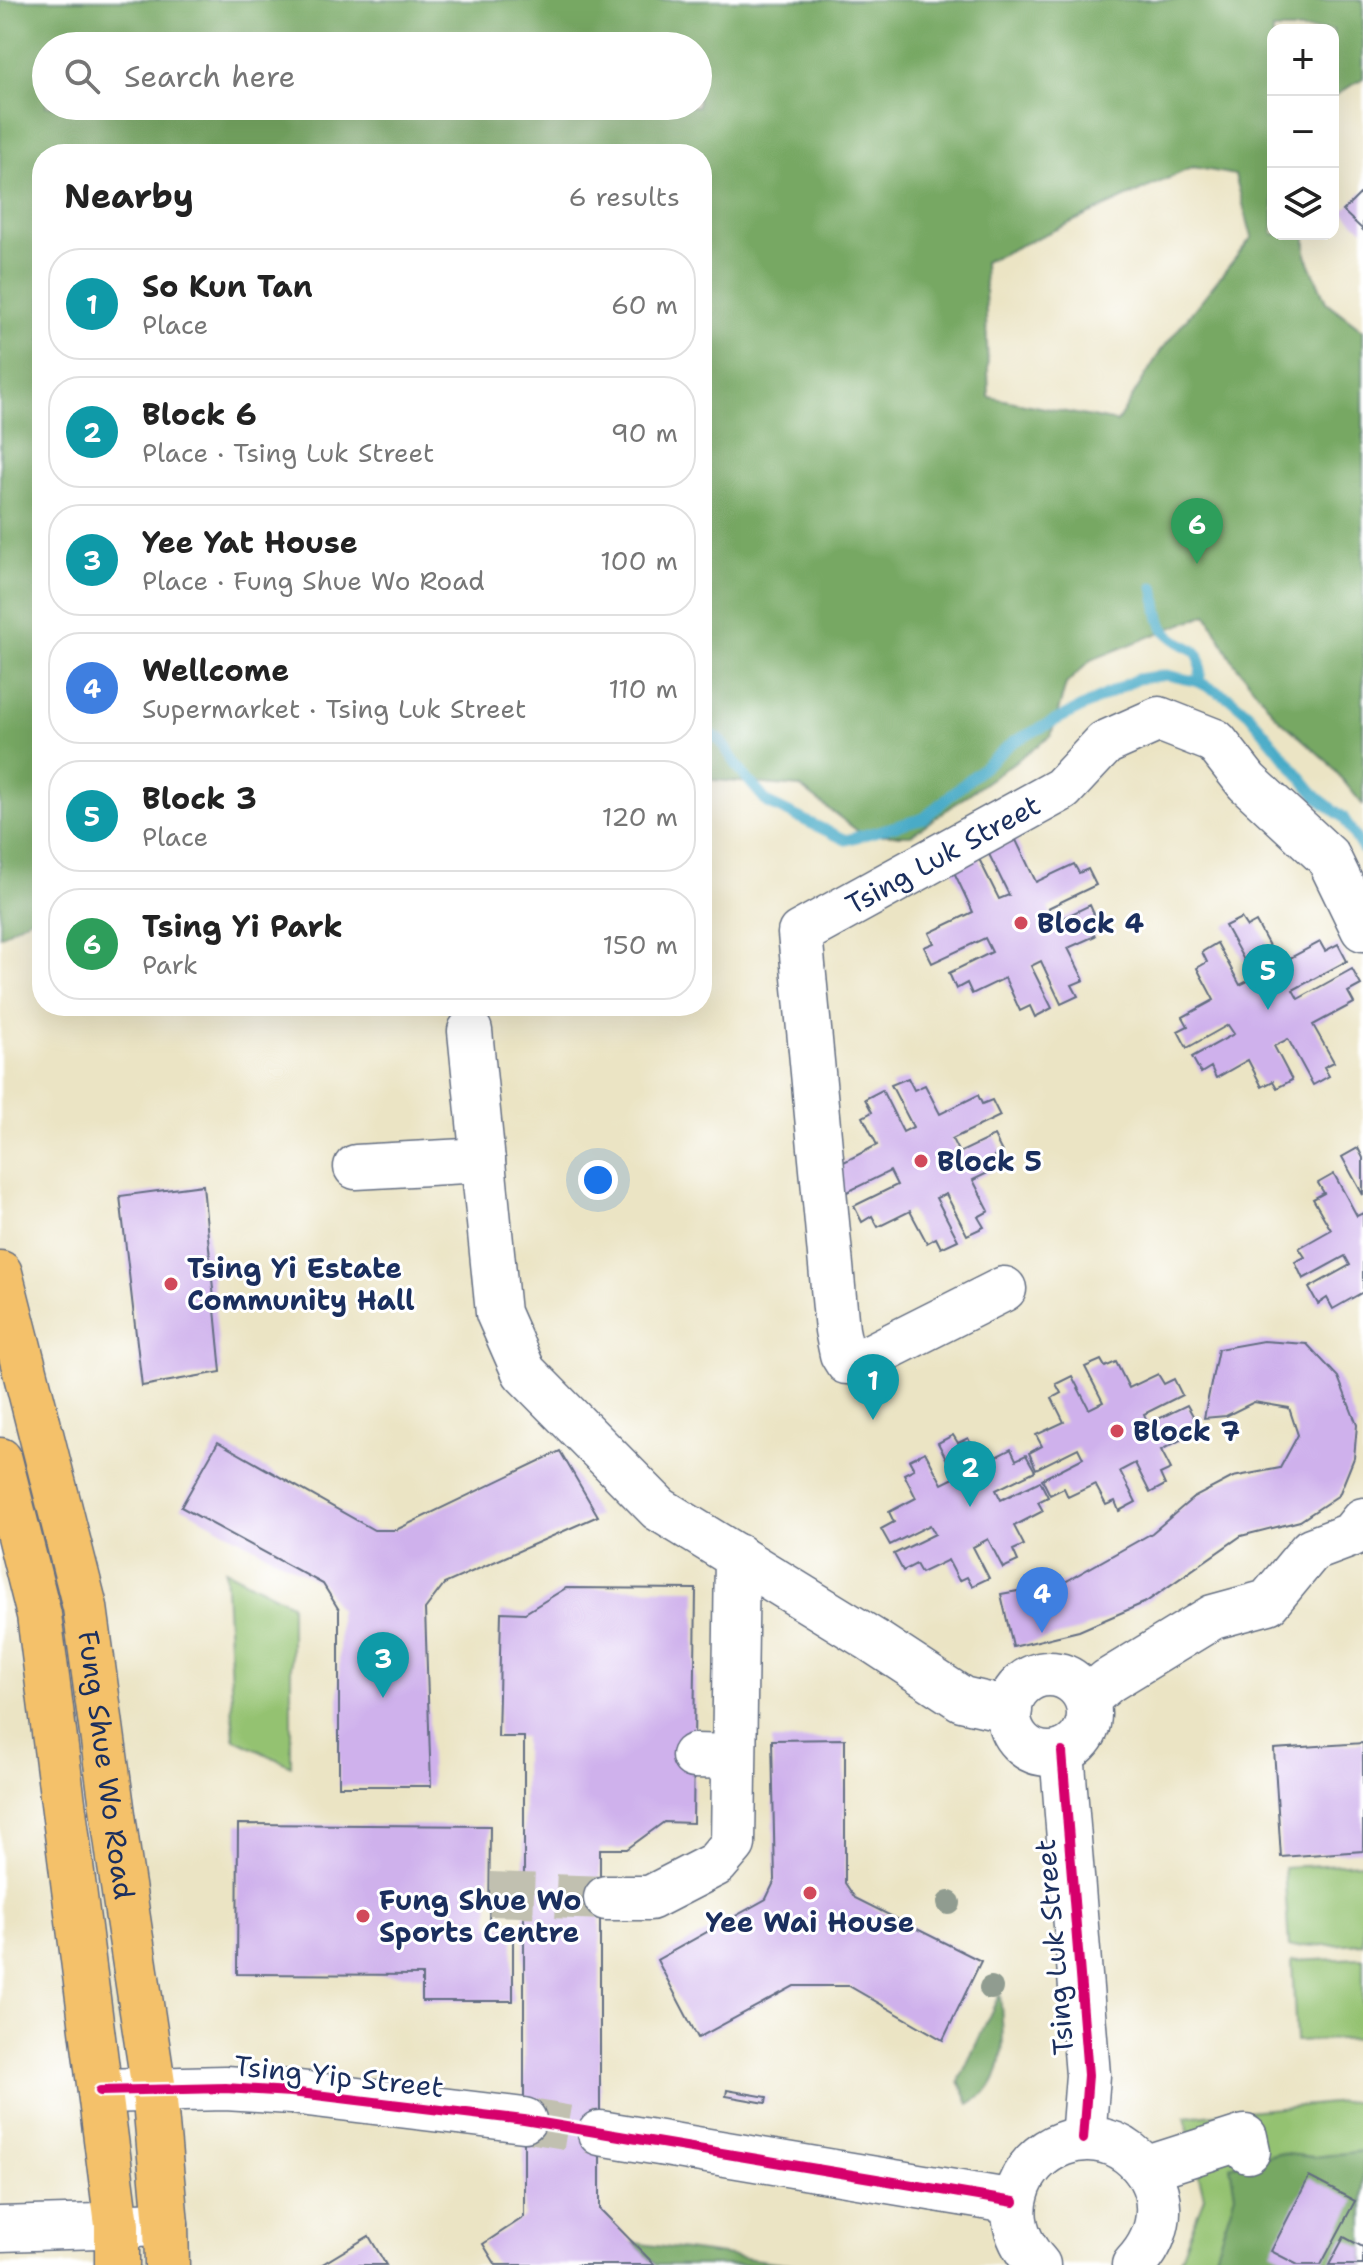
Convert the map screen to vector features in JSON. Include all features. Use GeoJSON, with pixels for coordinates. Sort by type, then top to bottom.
{"type":"FeatureCollection","features":[{"type":"Feature","properties":{"kind":"main road","name":"Fung Shue Wo Road"},"geometry":{"type":"LineString","coordinates":[[0,1273],[85,1607],[154,2090],[166,2245]]}},
{"type":"Feature","properties":{"kind":"main road","name":"Fung Shue Wo Road"},"geometry":{"type":"LineString","coordinates":[[0,1460],[39,1615],[117,2245]]}},
{"type":"Feature","properties":{"kind":"street","name":"Tsing Luk Street"},"geometry":{"type":"LineString","coordinates":[[1004,1289],[859,1362],[847,1362],[842,1354],[837,1330],[800,933],[1062,789],[1105,743],[1159,719],[1215,741],[1247,782],[1328,857],[1363,929]]}},
{"type":"Feature","properties":{"kind":"street"},"geometry":{"type":"LineString","coordinates":[[470,1031],[498,1313],[524,1372],[659,1509],[962,1699],[1010,1710]]}},
{"type":"Feature","properties":{"kind":"street"},"geometry":{"type":"LineString","coordinates":[[356,1167],[483,1160]]}},
{"type":"Feature","properties":{"kind":"street"},"geometry":{"type":"LineString","coordinates":[[1087,1699],[1120,1673],[1213,1617],[1268,1602],[1311,1550],[1351,1535],[1363,1520]]}},
{"type":"Feature","properties":{"kind":"street"},"geometry":{"type":"LineString","coordinates":[[606,1898],[650,1898],[716,1864],[733,1844],[713,1756],[737,1556]]}},
{"type":"Feature","properties":{"kind":"street"},"geometry":{"type":"LineString","coordinates":[[1044,1674],[1057,1675],[1070,1679],[1087,1699],[1088,1724],[1083,1737],[1074,1745],[1062,1752],[1049,1754],[1024,1745],[1010,1723],[1010,1710],[1020,1686],[1044,1674]]}},
{"type":"Feature","properties":{"kind":"street","name":"Tsing Luk Street"},"geometry":{"type":"LineString","coordinates":[[1062,1752],[1088,2075],[1083,2139]]}},
{"type":"Feature","properties":{"kind":"street","name":"Tsing Yip Street"},"geometry":{"type":"LineString","coordinates":[[100,2091],[225,2088],[291,2092],[524,2120]]}},
{"type":"Feature","properties":{"kind":"street"},"geometry":{"type":"LineString","coordinates":[[600,2133],[1014,2202]]}},
{"type":"Feature","properties":{"kind":"street"},"geometry":{"type":"LineString","coordinates":[[1145,2169],[1245,2137],[1248,2151]]}},
{"type":"Feature","properties":{"kind":"street"},"geometry":{"type":"LineString","coordinates":[[1038,2265],[1023,2246],[1014,2225],[1014,2202],[1019,2183],[1030,2166],[1045,2152],[1063,2143],[1083,2139],[1107,2142],[1129,2152],[1145,2169],[1155,2188],[1159,2208],[1157,2229],[1149,2248],[1134,2265]]}},
{"type":"Feature","properties":{"kind":"street"},"geometry":{"type":"LineString","coordinates":[[0,2229],[117,2245],[166,2245]]}},
{"type":"Feature","properties":{"kind":"green space"},"geometry":{"type":"Polygon","coordinates":[[[0,0],[1363,0],[1363,78],[1339,93],[1339,24],[1267,24],[1267,240],[1306,240],[1306,255],[1326,302],[1363,330],[1363,805],[1328,762],[1277,717],[1232,660],[1207,614],[1091,660],[1066,684],[1051,736],[911,835],[863,835],[800,787],[712,780],[712,144],[32,144],[32,917],[0,936],[0,0]],[[1193,167],[984,262],[989,397],[1117,422],[1160,352],[1252,237],[1235,175],[1193,167]]]}},
{"type":"Feature","properties":{"kind":"green space"},"geometry":{"type":"Polygon","coordinates":[[[225,1570],[291,1604],[291,1766],[234,1739],[225,1570]]]}},
{"type":"Feature","properties":{"kind":"green space"},"geometry":{"type":"Polygon","coordinates":[[[1363,1863],[1363,1943],[1289,1947],[1284,1867],[1363,1863]]]}},
{"type":"Feature","properties":{"kind":"green space"},"geometry":{"type":"Polygon","coordinates":[[[1363,1958],[1363,2038],[1296,2041],[1292,1961],[1363,1958]]]}},
{"type":"Feature","properties":{"kind":"green space"},"geometry":{"type":"Polygon","coordinates":[[[1000,1993],[1003,2046],[998,2072],[985,2093],[969,2104],[959,2081],[1000,1993]]]}},
{"type":"Feature","properties":{"kind":"green space"},"geometry":{"type":"Polygon","coordinates":[[[1363,2100],[1363,2265],[1178,2265],[1204,2197],[1185,2117],[1363,2100]]]}},
{"type":"Feature","properties":{"kind":"green space"},"geometry":{"type":"Polygon","coordinates":[[[1363,2151],[1363,2265],[1212,2265],[1235,2194],[1230,2166],[1278,2153],[1314,2157],[1363,2151]]]}},
{"type":"Feature","properties":{"kind":"green space"},"geometry":{"type":"Polygon","coordinates":[[[634,2243],[797,2265],[656,2265],[634,2243]]]}},
{"type":"Feature","properties":{"kind":"building"},"geometry":{"type":"Polygon","coordinates":[[[1363,191],[1363,230],[1343,211],[1363,191]]]}},
{"type":"Feature","properties":{"kind":"building","name":"Block 4"},"geometry":{"type":"Polygon","coordinates":[[[982,840],[1005,845],[1016,840],[1036,882],[1074,864],[1079,873],[1088,869],[1096,885],[1048,908],[1055,922],[1090,905],[1097,921],[1090,925],[1095,936],[1068,948],[1084,980],[1072,985],[1078,996],[1061,1004],[1041,961],[1031,966],[1052,1008],[1035,1017],[1030,1006],[1020,1011],[1005,978],[972,994],[967,983],[956,989],[949,973],[992,952],[985,938],[932,963],[924,947],[934,943],[929,933],[973,912],[953,870],[972,845],[999,899],[1009,895],[982,840]]]}},
{"type":"Feature","properties":{"kind":"building"},"geometry":{"type":"Polygon","coordinates":[[[1241,918],[1247,927],[1256,922],[1279,964],[1320,942],[1325,951],[1338,944],[1347,961],[1293,990],[1298,999],[1352,969],[1361,985],[1348,992],[1354,1003],[1313,1025],[1334,1062],[1324,1067],[1329,1076],[1313,1085],[1288,1039],[1274,1046],[1292,1080],[1277,1088],[1273,1081],[1262,1087],[1248,1060],[1216,1078],[1211,1067],[1201,1073],[1192,1057],[1234,1034],[1228,1025],[1187,1048],[1178,1031],[1188,1026],[1183,1017],[1214,1000],[1197,968],[1207,962],[1202,952],[1217,943],[1240,985],[1254,978],[1225,926],[1241,918]]]}},
{"type":"Feature","properties":{"kind":"building","name":"Block 5"},"geometry":{"type":"Polygon","coordinates":[[[908,1078],[914,1090],[925,1085],[940,1114],[978,1095],[982,1104],[992,1100],[1000,1116],[952,1139],[959,1153],[994,1136],[1002,1152],[994,1156],[1000,1167],[973,1180],[989,1211],[978,1217],[984,1227],[967,1235],[946,1194],[936,1198],[958,1240],[941,1248],[936,1238],[927,1243],[910,1211],[878,1227],[872,1216],[862,1222],[854,1206],[897,1185],[890,1171],[837,1197],[834,1167],[877,1145],[863,1117],[872,1112],[865,1099],[882,1090],[903,1132],[913,1127],[891,1085],[908,1078]]]}},
{"type":"Feature","properties":{"kind":"building"},"geometry":{"type":"Polygon","coordinates":[[[1358,1148],[1363,1158],[1363,1195],[1342,1157],[1358,1148]]]}},
{"type":"Feature","properties":{"kind":"building"},"geometry":{"type":"Polygon","coordinates":[[[1334,1174],[1357,1216],[1363,1213],[1363,1292],[1333,1309],[1327,1298],[1318,1304],[1309,1288],[1350,1265],[1345,1256],[1303,1279],[1295,1262],[1305,1257],[1299,1248],[1331,1230],[1313,1199],[1324,1193],[1318,1183],[1334,1174]]]}},
{"type":"Feature","properties":{"kind":"building","name":"Tsing Yi Estate Community Hall"},"geometry":{"type":"Polygon","coordinates":[[[203,1185],[221,1372],[142,1386],[120,1196],[203,1185]]]}},
{"type":"Feature","properties":{"kind":"building"},"geometry":{"type":"Polygon","coordinates":[[[1263,1341],[1307,1344],[1338,1377],[1357,1425],[1354,1458],[1339,1495],[1300,1521],[1241,1536],[1146,1602],[1079,1631],[1013,1647],[1001,1594],[1063,1583],[1152,1533],[1193,1498],[1233,1477],[1280,1468],[1298,1435],[1289,1408],[1254,1402],[1226,1416],[1204,1418],[1218,1349],[1263,1341]]]}},
{"type":"Feature","properties":{"kind":"building","name":"Block 7"},"geometry":{"type":"Polygon","coordinates":[[[1101,1360],[1105,1367],[1116,1362],[1129,1388],[1158,1374],[1164,1384],[1174,1379],[1182,1395],[1144,1414],[1148,1424],[1187,1405],[1196,1421],[1186,1427],[1190,1435],[1161,1450],[1171,1469],[1160,1474],[1165,1485],[1150,1493],[1135,1463],[1120,1471],[1136,1502],[1119,1511],[1115,1501],[1106,1505],[1095,1484],[1068,1497],[1064,1488],[1050,1495],[1042,1479],[1083,1458],[1078,1448],[1036,1469],[1029,1453],[1042,1446],[1036,1435],[1064,1422],[1052,1398],[1061,1393],[1056,1384],[1072,1376],[1089,1409],[1103,1402],[1085,1367],[1101,1360]]]}},
{"type":"Feature","properties":{"kind":"building"},"geometry":{"type":"Polygon","coordinates":[[[953,1435],[958,1443],[968,1438],[982,1464],[1011,1449],[1016,1460],[1026,1455],[1035,1471],[996,1490],[1001,1500],[1040,1481],[1048,1497],[1038,1502],[1043,1511],[1014,1526],[1024,1545],[1013,1550],[1018,1561],[1003,1568],[988,1539],[973,1547],[989,1578],[972,1586],[967,1577],[959,1581],[948,1560],[921,1573],[916,1564],[903,1571],[894,1554],[935,1534],[930,1525],[890,1545],[881,1529],[894,1522],[889,1512],[916,1498],[904,1474],[914,1469],[909,1460],[925,1452],[942,1484],[956,1477],[938,1443],[953,1435]]]}},
{"type":"Feature","properties":{"kind":"building"},"geometry":{"type":"Polygon","coordinates":[[[218,1442],[374,1530],[396,1530],[560,1451],[598,1516],[444,1584],[425,1609],[431,1786],[339,1786],[339,1610],[323,1584],[181,1507],[218,1442]]]}},
{"type":"Feature","properties":{"kind":"building"},"geometry":{"type":"Polygon","coordinates":[[[566,1588],[696,1589],[693,1823],[664,1822],[627,1849],[600,1849],[600,2209],[655,2265],[496,2265],[483,2244],[524,2217],[524,1737],[498,1737],[501,1612],[525,1613],[566,1588]]]}},
{"type":"Feature","properties":{"kind":"building","name":"Yee Wai House"},"geometry":{"type":"Polygon","coordinates":[[[845,1739],[845,1883],[855,1898],[981,1961],[943,2040],[849,1986],[794,1986],[698,2038],[657,1960],[766,1899],[775,1880],[772,1740],[845,1739]]]}},
{"type":"Feature","properties":{"kind":"building"},"geometry":{"type":"Polygon","coordinates":[[[1363,1743],[1363,1851],[1281,1857],[1274,1749],[1363,1743]]]}},
{"type":"Feature","properties":{"kind":"building","name":"Fung Shue Wo Sports Centre"},"geometry":{"type":"Polygon","coordinates":[[[238,1824],[490,1826],[489,1926],[513,1926],[513,2001],[422,2001],[422,1975],[237,1974],[238,1824]]]}},
{"type":"Feature","properties":{"kind":"building"},"geometry":{"type":"Polygon","coordinates":[[[727,2090],[767,2097],[766,2103],[726,2096],[727,2090]]]}},
{"type":"Feature","properties":{"kind":"building"},"geometry":{"type":"Polygon","coordinates":[[[1309,2177],[1355,2201],[1321,2265],[1298,2265],[1271,2251],[1309,2177]]]}},
{"type":"Feature","properties":{"kind":"building"},"geometry":{"type":"Polygon","coordinates":[[[369,2236],[386,2265],[321,2265],[369,2236]]]}},
{"type":"Feature","properties":{"kind":"building"},"geometry":{"type":"Polygon","coordinates":[[[1344,2237],[1363,2247],[1363,2265],[1329,2265],[1344,2237]]]}},
{"type":"Feature","properties":{"kind":"waterway"},"geometry":{"type":"LineString","coordinates":[[1154,587],[1165,630],[1197,653],[1200,659],[1199,682],[1230,698],[1249,714],[1318,798],[1343,817],[1363,850]]}},
{"type":"Feature","properties":{"kind":"waterway"},"geometry":{"type":"LineString","coordinates":[[712,735],[719,739],[768,803],[846,840],[924,818],[1013,742],[1137,679],[1167,675],[1199,682]]}},
{"type":"Feature","properties":{"kind":"tunnel"},"geometry":{"type":"LineString","coordinates":[[490,1894],[606,1898]]}},
{"type":"Feature","properties":{"kind":"tunnel"},"geometry":{"type":"LineString","coordinates":[[524,2120],[600,2133]]}},
{"type":"Feature","properties":{"kind":"cycle path"},"geometry":{"type":"LineString","coordinates":[[1062,1752],[1088,2075],[1083,2139]]}},
{"type":"Feature","properties":{"kind":"cycle path"},"geometry":{"type":"LineString","coordinates":[[100,2091],[225,2088],[291,2092],[524,2120],[1014,2202]]}},
{"type":"Feature","properties":{"kind":"place","name":"Tsing Yi Park"},"geometry":{"type":"Point","coordinates":[1197,564]}},
{"type":"Feature","properties":{"kind":"place","name":"Block 4"},"geometry":{"type":"Point","coordinates":[1021,923]}},
{"type":"Feature","properties":{"kind":"place","name":"Block 3"},"geometry":{"type":"Point","coordinates":[1268,1010]}},
{"type":"Feature","properties":{"kind":"place","name":"Block 5"},"geometry":{"type":"Point","coordinates":[921,1161]}},
{"type":"Feature","properties":{"kind":"place","name":"Tsing Yi Estate Community Hall"},"geometry":{"type":"Point","coordinates":[171,1284]}},
{"type":"Feature","properties":{"kind":"place","name":"So Kun Tan"},"geometry":{"type":"Point","coordinates":[873,1420]}},
{"type":"Feature","properties":{"kind":"place","name":"Block 7"},"geometry":{"type":"Point","coordinates":[1117,1431]}},
{"type":"Feature","properties":{"kind":"place","name":"Block 6"},"geometry":{"type":"Point","coordinates":[970,1507]}},
{"type":"Feature","properties":{"kind":"place","name":"Wellcome"},"geometry":{"type":"Point","coordinates":[1042,1633]}},
{"type":"Feature","properties":{"kind":"place","name":"Yee Yat House"},"geometry":{"type":"Point","coordinates":[383,1698]}},
{"type":"Feature","properties":{"kind":"place","name":"Yee Wai House"},"geometry":{"type":"Point","coordinates":[810,1893]}},
{"type":"Feature","properties":{"kind":"place","name":"Fung Shue Wo Sports Centre"},"geometry":{"type":"Point","coordinates":[363,1916]}}]}
